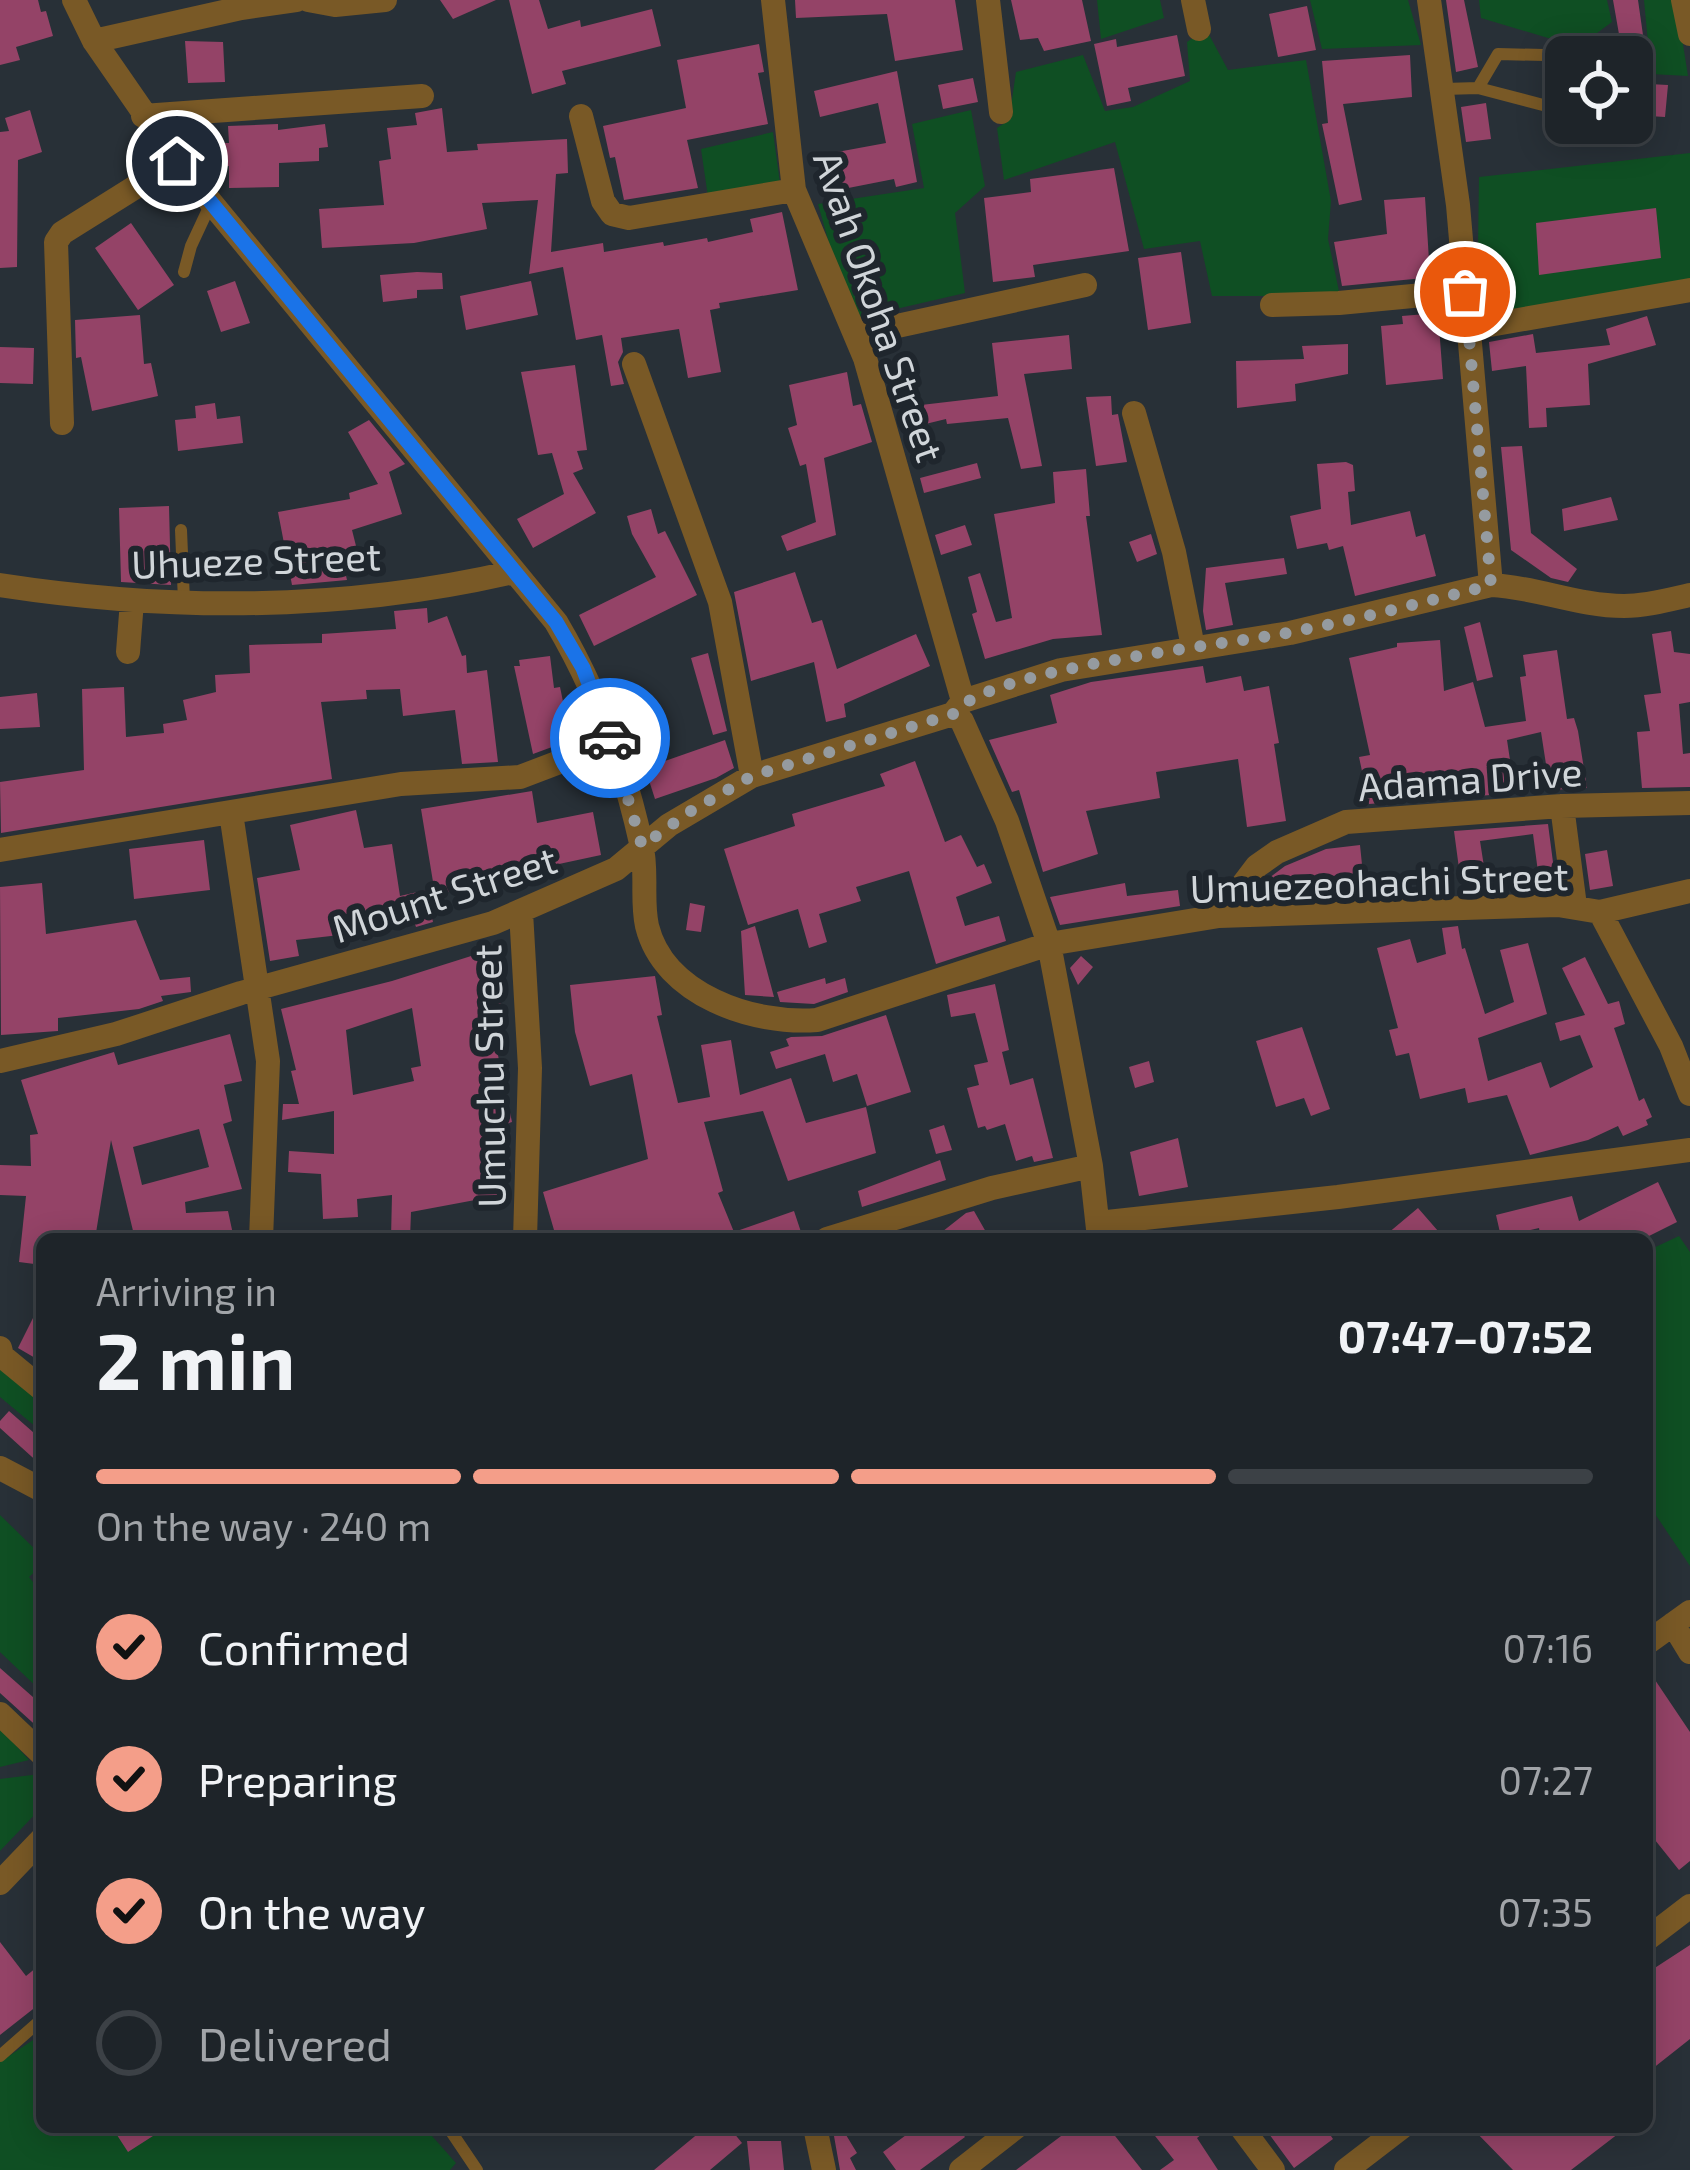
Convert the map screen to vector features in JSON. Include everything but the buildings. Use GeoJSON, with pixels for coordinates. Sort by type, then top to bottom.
{"type":"FeatureCollection","features":[{"type":"Feature","properties":{"kind":"street","name":"Umuezeohachi Street"},"geometry":{"type":"LineString","coordinates":[[74,0],[94,41],[177,161],[556,622],[583,668],[612,742],[642,846],[647,925],[667,968],[683,984],[757,1017],[786,1022],[817,1019],[1048,944],[1219,916],[1588,909],[1690,891]]}},
{"type":"Feature","properties":{"kind":"street"},"geometry":{"type":"LineString","coordinates":[[94,41],[296,0]]}},
{"type":"Feature","properties":{"kind":"street"},"geometry":{"type":"LineString","coordinates":[[308,0],[334,4],[385,0]]}},
{"type":"Feature","properties":{"kind":"street","name":"Avah Okoha Street"},"geometry":{"type":"LineString","coordinates":[[773,0],[794,190],[856,334],[904,484],[962,721],[1007,820],[1048,944],[1099,1231]]}},
{"type":"Feature","properties":{"kind":"street"},"geometry":{"type":"LineString","coordinates":[[988,0],[1001,112]]}},
{"type":"Feature","properties":{"kind":"street"},"geometry":{"type":"LineString","coordinates":[[1193,0],[1199,29]]}},
{"type":"Feature","properties":{"kind":"street"},"geometry":{"type":"LineString","coordinates":[[1430,0],[1444,89],[1491,585],[1624,606],[1690,596]]}},
{"type":"Feature","properties":{"kind":"street"},"geometry":{"type":"LineString","coordinates":[[1683,0],[1690,34]]}},
{"type":"Feature","properties":{"kind":"street"},"geometry":{"type":"LineString","coordinates":[[143,116],[422,96]]}},
{"type":"Feature","properties":{"kind":"street"},"geometry":{"type":"LineString","coordinates":[[581,116],[603,201],[612,214],[629,218],[794,190]]}},
{"type":"Feature","properties":{"kind":"street"},"geometry":{"type":"LineString","coordinates":[[62,423],[56,242],[62,233],[177,161]]}},
{"type":"Feature","properties":{"kind":"street"},"geometry":{"type":"LineString","coordinates":[[856,334],[1085,285]]}},
{"type":"Feature","properties":{"kind":"street"},"geometry":{"type":"LineString","coordinates":[[1467,329],[1690,290]]}},
{"type":"Feature","properties":{"kind":"street"},"geometry":{"type":"LineString","coordinates":[[1272,305],[1465,292]]}},
{"type":"Feature","properties":{"kind":"street"},"geometry":{"type":"LineString","coordinates":[[634,364],[720,602],[752,776]]}},
{"type":"Feature","properties":{"kind":"street"},"geometry":{"type":"LineString","coordinates":[[1134,413],[1174,552],[1193,647]]}},
{"type":"Feature","properties":{"kind":"street","name":"Uhueze Street"},"geometry":{"type":"LineString","coordinates":[[0,585],[132,601],[311,602],[464,584],[513,572]]}},
{"type":"Feature","properties":{"kind":"street","name":"Mount Street"},"geometry":{"type":"LineString","coordinates":[[0,1061],[116,1034],[521,912],[616,869],[691,811],[752,776],[1061,670],[1290,633],[1491,585]]}},
{"type":"Feature","properties":{"kind":"street"},"geometry":{"type":"LineString","coordinates":[[128,652],[132,601]]}},
{"type":"Feature","properties":{"kind":"street"},"geometry":{"type":"LineString","coordinates":[[0,850],[400,784],[520,777],[612,742]]}},
{"type":"Feature","properties":{"kind":"street","name":"Adama Drive"},"geometry":{"type":"LineString","coordinates":[[1219,916],[1257,866],[1277,852],[1346,822],[1562,806],[1690,803]]}},
{"type":"Feature","properties":{"kind":"street"},"geometry":{"type":"LineString","coordinates":[[1562,806],[1588,909],[1671,1046],[1690,1094]]}},
{"type":"Feature","properties":{"kind":"street"},"geometry":{"type":"LineString","coordinates":[[231,813],[268,1061],[261,1233]]}},
{"type":"Feature","properties":{"kind":"street","name":"Umuchu Street"},"geometry":{"type":"LineString","coordinates":[[521,912],[530,1068],[525,1233]]}},
{"type":"Feature","properties":{"kind":"street"},"geometry":{"type":"LineString","coordinates":[[1099,1231],[1690,1150]]}},
{"type":"Feature","properties":{"kind":"street"},"geometry":{"type":"LineString","coordinates":[[846,1233],[992,1188],[1090,1166]]}},
{"type":"Feature","properties":{"kind":"street"},"geometry":{"type":"LineString","coordinates":[[0,1348],[36,1384]]}},
{"type":"Feature","properties":{"kind":"street"},"geometry":{"type":"LineString","coordinates":[[0,1468],[36,1487]]}},
{"type":"Feature","properties":{"kind":"street"},"geometry":{"type":"LineString","coordinates":[[1653,1639],[1682,1618],[1690,1652]]}},
{"type":"Feature","properties":{"kind":"street"},"geometry":{"type":"LineString","coordinates":[[0,1714],[36,1748]]}},
{"type":"Feature","properties":{"kind":"street"},"geometry":{"type":"LineString","coordinates":[[0,1883],[36,1845]]}},
{"type":"Feature","properties":{"kind":"street"},"geometry":{"type":"LineString","coordinates":[[1653,1934],[1690,1906]]}},
{"type":"Feature","properties":{"kind":"street"},"geometry":{"type":"LineString","coordinates":[[815,2133],[824,2170]]}},
{"type":"Feature","properties":{"kind":"street"},"geometry":{"type":"LineString","coordinates":[[961,2170],[1008,2133]]}},
{"type":"Feature","properties":{"kind":"street"},"geometry":{"type":"LineString","coordinates":[[1245,2133],[1273,2170]]}},
{"type":"Feature","properties":{"kind":"street"},"geometry":{"type":"LineString","coordinates":[[1346,2170],[1394,2133]]}},
{"type":"Feature","properties":{"kind":"lane"},"geometry":{"type":"LineString","coordinates":[[1478,88],[1498,54],[1545,55]]}},
{"type":"Feature","properties":{"kind":"lane"},"geometry":{"type":"LineString","coordinates":[[1444,89],[1478,88],[1545,106]]}},
{"type":"Feature","properties":{"kind":"lane"},"geometry":{"type":"LineString","coordinates":[[184,272],[211,202]]}},
{"type":"Feature","properties":{"kind":"lane"},"geometry":{"type":"LineString","coordinates":[[182,530],[184,602]]}},
{"type":"Feature","properties":{"kind":"lane"},"geometry":{"type":"LineString","coordinates":[[0,2056],[36,2024]]}},
{"type":"Feature","properties":{"kind":"lane"},"geometry":{"type":"LineString","coordinates":[[452,2133],[477,2170]]}},
{"type":"Feature","properties":{"kind":"green space"},"geometry":{"type":"Polygon","coordinates":[[[1097,0],[1160,0],[1164,18],[1101,39],[1097,0]]]}},
{"type":"Feature","properties":{"kind":"green space"},"geometry":{"type":"Polygon","coordinates":[[[1310,0],[1408,0],[1421,45],[1322,49],[1310,0]]]}},
{"type":"Feature","properties":{"kind":"green space"},"geometry":{"type":"Polygon","coordinates":[[[1479,0],[1607,0],[1612,22],[1593,36],[1545,37],[1481,18],[1479,0]]]}},
{"type":"Feature","properties":{"kind":"green space"},"geometry":{"type":"Polygon","coordinates":[[[1644,0],[1676,0],[1688,76],[1653,74],[1653,36],[1647,36],[1644,0]]]}},
{"type":"Feature","properties":{"kind":"green space"},"geometry":{"type":"Polygon","coordinates":[[[1206,29],[1228,70],[1306,60],[1331,201],[1328,239],[1340,296],[1212,296],[1200,241],[1144,249],[1115,142],[1004,180],[997,128],[1009,120],[1016,72],[1083,55],[1105,111],[1133,107],[1190,81],[1187,42],[1206,29]]]}},
{"type":"Feature","properties":{"kind":"green space"},"geometry":{"type":"Polygon","coordinates":[[[971,110],[985,186],[955,213],[965,293],[857,318],[838,275],[818,204],[924,188],[912,124],[971,110]]]}},
{"type":"Feature","properties":{"kind":"green space"},"geometry":{"type":"Polygon","coordinates":[[[773,132],[780,183],[708,197],[701,149],[773,132]]]}},
{"type":"Feature","properties":{"kind":"green space"},"geometry":{"type":"Polygon","coordinates":[[[1690,153],[1690,290],[1477,318],[1479,177],[1690,153]]]}},
{"type":"Feature","properties":{"kind":"green space"},"geometry":{"type":"Polygon","coordinates":[[[1679,1236],[1690,1252],[1690,1566],[1653,1511],[1653,1248],[1679,1236]]]}},
{"type":"Feature","properties":{"kind":"green space"},"geometry":{"type":"Polygon","coordinates":[[[0,1351],[36,1385],[36,1427],[0,1397],[0,1351]]]}},
{"type":"Feature","properties":{"kind":"green space"},"geometry":{"type":"Polygon","coordinates":[[[0,1515],[36,1550],[36,1571],[29,1577],[36,1586],[36,1686],[0,1652],[0,1515]]]}},
{"type":"Feature","properties":{"kind":"green space"},"geometry":{"type":"Polygon","coordinates":[[[0,1728],[29,1760],[0,1767],[0,1728]]]}},
{"type":"Feature","properties":{"kind":"green space"},"geometry":{"type":"Polygon","coordinates":[[[36,1774],[36,1813],[0,1851],[0,1779],[36,1774]]]}},
{"type":"Feature","properties":{"kind":"green space"},"geometry":{"type":"Polygon","coordinates":[[[36,2038],[36,2133],[429,2133],[456,2163],[450,2170],[0,2170],[0,2062],[36,2038]]]}},
{"type":"Feature","properties":{"kind":"way so far"},"geometry":{"type":"LineString","coordinates":[[610,738],[642,846],[752,776],[953,714],[963,701],[1038,677],[1290,633],[1491,585],[1465,292]]}},
{"type":"Feature","properties":{"kind":"route"},"geometry":{"type":"LineString","coordinates":[[177,161],[556,622],[583,668],[610,738]]}}]}
